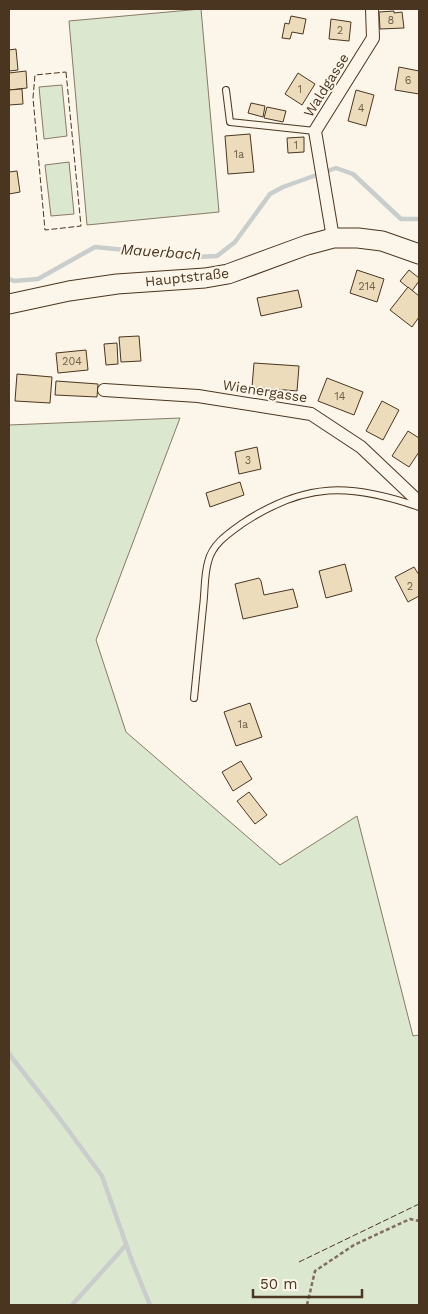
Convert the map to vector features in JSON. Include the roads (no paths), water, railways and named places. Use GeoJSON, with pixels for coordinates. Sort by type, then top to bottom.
{"type":"FeatureCollection","features":[{"type":"Feature","properties":{"kind":"main road","name":"Hauptstraße"},"geometry":{"type":"LineString","coordinates":[[9,304],[69,291],[117,284],[222,275],[241,270],[307,245],[333,238],[358,238],[382,241],[419,254]]}},
{"type":"Feature","properties":{"kind":"street","name":"Waldgasse"},"geometry":{"type":"LineString","coordinates":[[333,238],[315,131],[373,38],[372,9]]}},
{"type":"Feature","properties":{"kind":"street","name":"Wienergasse"},"geometry":{"type":"LineString","coordinates":[[104,390],[198,396],[311,414],[361,447],[419,502]]}},
{"type":"Feature","properties":{"kind":"lane"},"geometry":{"type":"LineString","coordinates":[[226,90],[230,122],[315,131]]}},
{"type":"Feature","properties":{"kind":"lane"},"geometry":{"type":"LineString","coordinates":[[194,698],[208,560],[222,537],[246,521],[287,499],[310,492],[348,490],[391,497],[419,507]]}},
{"type":"Feature","properties":{"kind":"waterway","name":"Mauerbach"},"geometry":{"type":"LineString","coordinates":[[9,279],[14,281],[38,279],[95,247],[197,257],[217,256],[235,242],[270,194],[283,187],[336,168],[353,174],[401,219],[419,219]]}},
{"type":"Feature","properties":{"kind":"waterway"},"geometry":{"type":"LineString","coordinates":[[9,1054],[102,1176],[132,1261],[150,1305]]}},
{"type":"Feature","properties":{"kind":"waterway"},"geometry":{"type":"LineString","coordinates":[[72,1305],[126,1245]]}}]}
